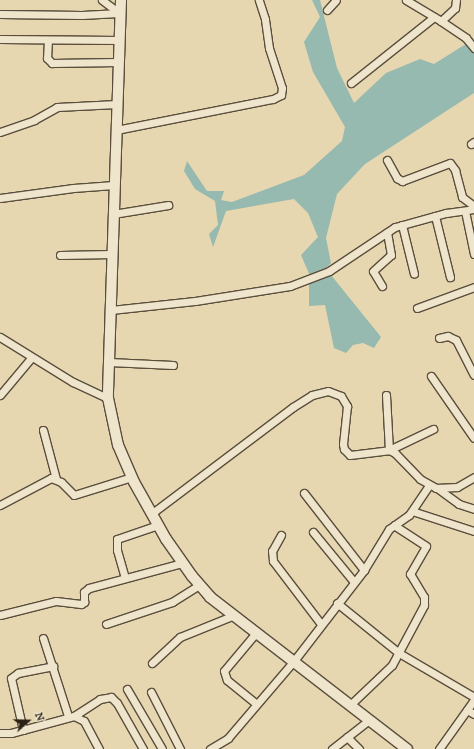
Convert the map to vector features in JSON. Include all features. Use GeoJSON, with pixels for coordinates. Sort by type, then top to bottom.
{"type":"FeatureCollection","features":[{"type":"Feature","properties":{"kind":"street"},"geometry":{"type":"LineString","coordinates":[[102,0],[119,13]]}},
{"type":"Feature","properties":{"kind":"street"},"geometry":{"type":"LineString","coordinates":[[121,0],[118,40],[108,398],[114,434],[132,477],[151,514],[182,563],[200,585],[232,616],[407,749]]}},
{"type":"Feature","properties":{"kind":"street"},"geometry":{"type":"LineString","coordinates":[[116,130],[281,95],[282,88],[269,48],[265,19],[258,0]]}},
{"type":"Feature","properties":{"kind":"street"},"geometry":{"type":"LineString","coordinates":[[328,10],[336,0]]}},
{"type":"Feature","properties":{"kind":"street"},"geometry":{"type":"LineString","coordinates":[[406,0],[442,21],[473,46]]}},
{"type":"Feature","properties":{"kind":"street"},"geometry":{"type":"LineString","coordinates":[[442,21],[455,8],[456,0]]}},
{"type":"Feature","properties":{"kind":"street"},"geometry":{"type":"LineString","coordinates":[[0,14],[82,16],[119,13]]}},
{"type":"Feature","properties":{"kind":"street"},"geometry":{"type":"LineString","coordinates":[[351,83],[434,17]]}},
{"type":"Feature","properties":{"kind":"street"},"geometry":{"type":"LineString","coordinates":[[0,39],[118,40]]}},
{"type":"Feature","properties":{"kind":"street"},"geometry":{"type":"LineString","coordinates":[[48,40],[47,58],[52,63],[118,62]]}},
{"type":"Feature","properties":{"kind":"street"},"geometry":{"type":"LineString","coordinates":[[0,132],[34,120],[57,107],[117,104]]}},
{"type":"Feature","properties":{"kind":"street"},"geometry":{"type":"LineString","coordinates":[[387,160],[397,178],[402,181],[450,163],[455,170],[462,197],[474,206]]}},
{"type":"Feature","properties":{"kind":"street"},"geometry":{"type":"LineString","coordinates":[[0,198],[73,188],[114,185]]}},
{"type":"Feature","properties":{"kind":"street"},"geometry":{"type":"LineString","coordinates":[[113,214],[168,205]]}},
{"type":"Feature","properties":{"kind":"street"},"geometry":{"type":"LineString","coordinates":[[110,310],[195,301],[290,286],[329,271],[387,232],[402,225],[435,216],[474,209]]}},
{"type":"Feature","properties":{"kind":"street"},"geometry":{"type":"LineString","coordinates":[[465,211],[474,254]]}},
{"type":"Feature","properties":{"kind":"street"},"geometry":{"type":"LineString","coordinates":[[435,216],[450,277]]}},
{"type":"Feature","properties":{"kind":"street"},"geometry":{"type":"LineString","coordinates":[[402,225],[414,274]]}},
{"type":"Feature","properties":{"kind":"street"},"geometry":{"type":"LineString","coordinates":[[382,286],[373,271],[391,255],[387,232]]}},
{"type":"Feature","properties":{"kind":"street"},"geometry":{"type":"LineString","coordinates":[[60,255],[112,254]]}},
{"type":"Feature","properties":{"kind":"street"},"geometry":{"type":"LineString","coordinates":[[417,308],[474,287]]}},
{"type":"Feature","properties":{"kind":"street"},"geometry":{"type":"LineString","coordinates":[[439,338],[448,336],[456,340],[474,375]]}},
{"type":"Feature","properties":{"kind":"street"},"geometry":{"type":"LineString","coordinates":[[0,337],[31,358],[108,398]]}},
{"type":"Feature","properties":{"kind":"street"},"geometry":{"type":"LineString","coordinates":[[0,395],[31,358]]}},
{"type":"Feature","properties":{"kind":"street"},"geometry":{"type":"LineString","coordinates":[[109,362],[173,365]]}},
{"type":"Feature","properties":{"kind":"street"},"geometry":{"type":"LineString","coordinates":[[431,376],[474,438]]}},
{"type":"Feature","properties":{"kind":"street"},"geometry":{"type":"LineString","coordinates":[[151,514],[293,407],[320,392],[335,392],[347,406],[342,444],[347,454],[353,456],[389,450],[433,429]]}},
{"type":"Feature","properties":{"kind":"street"},"geometry":{"type":"LineString","coordinates":[[386,395],[389,450]]}},
{"type":"Feature","properties":{"kind":"street"},"geometry":{"type":"LineString","coordinates":[[43,430],[56,479],[74,495],[132,477]]}},
{"type":"Feature","properties":{"kind":"street"},"geometry":{"type":"LineString","coordinates":[[389,450],[395,453],[413,473],[429,485],[436,488],[459,504],[474,509]]}},
{"type":"Feature","properties":{"kind":"street"},"geometry":{"type":"LineString","coordinates":[[436,488],[457,487],[474,477]]}},
{"type":"Feature","properties":{"kind":"street"},"geometry":{"type":"LineString","coordinates":[[0,506],[45,480],[56,479]]}},
{"type":"Feature","properties":{"kind":"street"},"geometry":{"type":"LineString","coordinates":[[210,749],[224,742],[293,662],[337,603],[364,570],[394,525],[412,511],[429,485]]}},
{"type":"Feature","properties":{"kind":"street"},"geometry":{"type":"LineString","coordinates":[[304,493],[364,570]]}},
{"type":"Feature","properties":{"kind":"street"},"geometry":{"type":"LineString","coordinates":[[412,511],[474,531]]}},
{"type":"Feature","properties":{"kind":"street"},"geometry":{"type":"LineString","coordinates":[[125,578],[117,550],[117,539],[158,525]]}},
{"type":"Feature","properties":{"kind":"street"},"geometry":{"type":"LineString","coordinates":[[350,705],[383,676],[399,652],[424,605],[424,597],[410,574],[426,546],[394,525]]}},
{"type":"Feature","properties":{"kind":"street"},"geometry":{"type":"LineString","coordinates":[[313,532],[354,582]]}},
{"type":"Feature","properties":{"kind":"street"},"geometry":{"type":"LineString","coordinates":[[281,534],[272,551],[273,561],[322,624]]}},
{"type":"Feature","properties":{"kind":"street"},"geometry":{"type":"LineString","coordinates":[[0,615],[56,601],[81,604],[84,602],[86,589],[182,563]]}},
{"type":"Feature","properties":{"kind":"street"},"geometry":{"type":"LineString","coordinates":[[106,624],[172,602],[200,585]]}},
{"type":"Feature","properties":{"kind":"street"},"geometry":{"type":"LineString","coordinates":[[337,603],[399,652],[474,696]]}},
{"type":"Feature","properties":{"kind":"street"},"geometry":{"type":"LineString","coordinates":[[152,663],[180,637],[232,616]]}},
{"type":"Feature","properties":{"kind":"street"},"geometry":{"type":"LineString","coordinates":[[255,634],[224,671],[227,680],[257,704]]}},
{"type":"Feature","properties":{"kind":"street"},"geometry":{"type":"LineString","coordinates":[[43,638],[71,716],[84,721],[99,749]]}},
{"type":"Feature","properties":{"kind":"street"},"geometry":{"type":"LineString","coordinates":[[23,730],[11,678],[18,673],[53,666]]}},
{"type":"Feature","properties":{"kind":"street"},"geometry":{"type":"LineString","coordinates":[[127,689],[162,749]]}},
{"type":"Feature","properties":{"kind":"street"},"geometry":{"type":"LineString","coordinates":[[151,692],[180,749]]}},
{"type":"Feature","properties":{"kind":"street"},"geometry":{"type":"LineString","coordinates":[[0,734],[23,730],[71,716],[100,699],[111,697],[117,703],[143,749]]}},
{"type":"Feature","properties":{"kind":"street"},"geometry":{"type":"LineString","coordinates":[[438,749],[474,700]]}},
{"type":"Feature","properties":{"kind":"street"},"geometry":{"type":"LineString","coordinates":[[467,710],[474,714]]}},
{"type":"Feature","properties":{"kind":"street"},"geometry":{"type":"LineString","coordinates":[[332,749],[369,720]]}},
{"type":"Feature","properties":{"kind":"street"},"geometry":{"type":"LineString","coordinates":[[347,737],[359,749]]}},
{"type":"Feature","properties":{"kind":"street"},"geometry":{"type":"LineString","coordinates":[[224,742],[229,749]]}},
{"type":"Feature","properties":{"kind":"water"},"geometry":{"type":"Polygon","coordinates":[[[312,0],[320,0],[337,68],[354,103],[386,73],[420,59],[434,64],[469,42],[474,49],[474,93],[365,164],[337,194],[326,238],[331,263],[325,269],[310,276],[301,255],[318,237],[308,213],[294,199],[226,211],[213,247],[209,234],[218,225],[215,201],[195,189],[184,171],[187,161],[207,191],[224,191],[221,200],[232,202],[304,175],[342,141],[345,127],[313,72],[304,42],[320,17],[312,0]]]}},
{"type":"Feature","properties":{"kind":"water"},"geometry":{"type":"Polygon","coordinates":[[[331,275],[381,337],[374,348],[363,343],[353,345],[346,353],[334,348],[325,305],[309,306],[309,282],[331,275]]]}}]}
